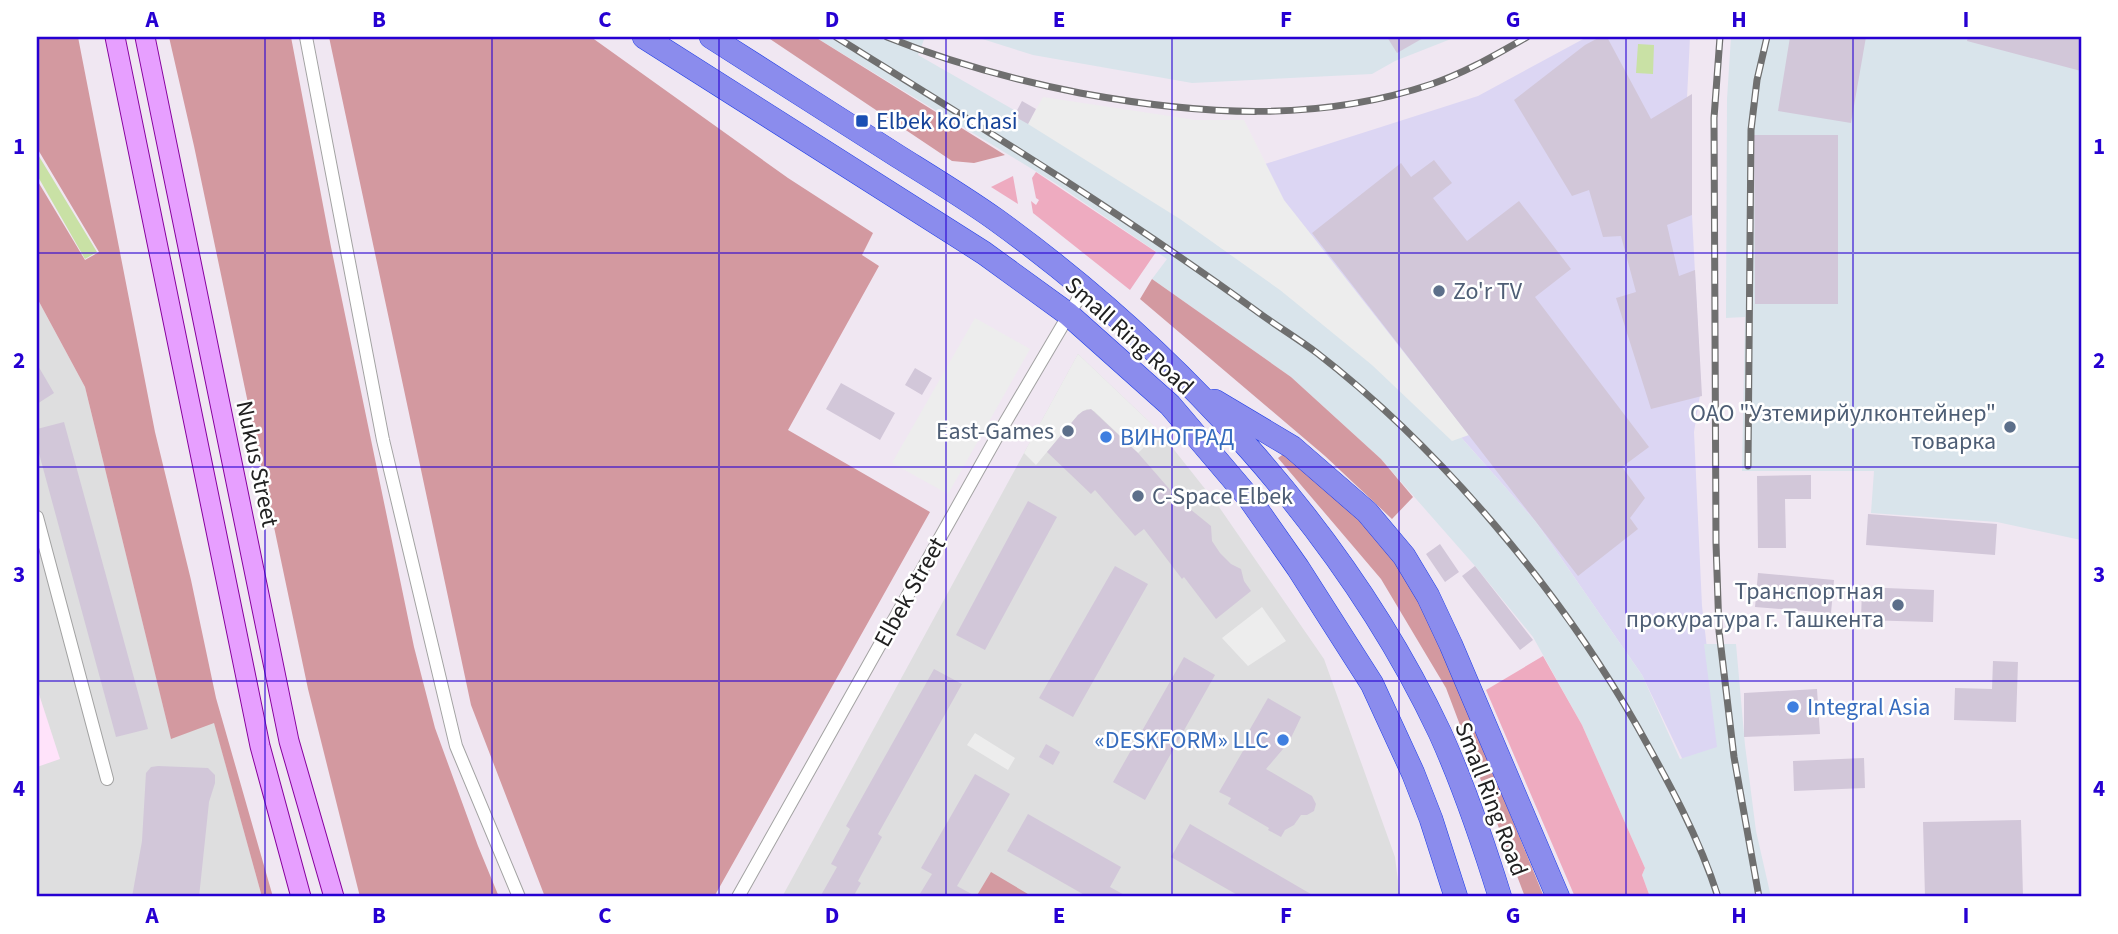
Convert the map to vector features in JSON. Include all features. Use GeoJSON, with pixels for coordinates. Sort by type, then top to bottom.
{"type":"FeatureCollection","features":[{"type":"Feature","properties":{"kind":"highway","name":"Small Ring Road"},"geometry":{"type":"LineString","coordinates":[[644,37],[929,216],[1068,314],[1170,405],[1249,498],[1298,568],[1372,684],[1394,728],[1431,819],[1455,897]]}},
{"type":"Feature","properties":{"kind":"highway","name":"Small Ring Road"},"geometry":{"type":"LineString","coordinates":[[711,37],[992,217],[1084,289],[1185,383],[1281,484],[1330,550],[1393,647],[1440,735],[1475,821],[1500,897]]}},
{"type":"Feature","properties":{"kind":"highway"},"geometry":{"type":"LineString","coordinates":[[1185,383],[1292,447],[1367,512],[1404,556],[1451,645],[1558,897]]}},
{"type":"Feature","properties":{"kind":"main road"},"geometry":{"type":"LineString","coordinates":[[116,37],[260,746],[301,897]]}},
{"type":"Feature","properties":{"kind":"main road","name":"Nukus Street"},"geometry":{"type":"LineString","coordinates":[[145,37],[289,741],[334,897]]}},
{"type":"Feature","properties":{"kind":"main road"},"geometry":{"type":"LineString","coordinates":[[152,217],[158,222],[166,223],[174,219],[179,211]]}},
{"type":"Feature","properties":{"kind":"street"},"geometry":{"type":"LineString","coordinates":[[306,37],[383,440],[456,746],[519,897]]}},
{"type":"Feature","properties":{"kind":"street","name":"Elbek Street"},"geometry":{"type":"LineString","coordinates":[[738,897],[1084,289]]}},
{"type":"Feature","properties":{"kind":"street"},"geometry":{"type":"LineString","coordinates":[[37,517],[107,779]]}},
{"type":"Feature","properties":{"kind":"shaded area"},"geometry":{"type":"Polygon","coordinates":[[[37,37],[78,37],[155,432],[216,698],[273,897],[262,897],[214,723],[171,739],[85,387],[37,298],[37,180],[85,260],[99,252],[37,148],[37,37]]]}},
{"type":"Feature","properties":{"kind":"shaded area"},"geometry":{"type":"Polygon","coordinates":[[[169,37],[291,37],[331,247],[414,647],[435,728],[499,897],[360,897],[308,689],[169,37]]]}},
{"type":"Feature","properties":{"kind":"shaded area"},"geometry":{"type":"Polygon","coordinates":[[[329,37],[591,37],[788,178],[873,233],[862,255],[879,266],[788,430],[930,512],[714,897],[545,897],[471,705],[329,37]]]}},
{"type":"Feature","properties":{"kind":"shaded area"},"geometry":{"type":"Polygon","coordinates":[[[767,37],[815,37],[1005,155],[974,163],[952,161],[767,37]]]}},
{"type":"Feature","properties":{"kind":"shaded area"},"geometry":{"type":"Polygon","coordinates":[[[815,37],[925,37],[918,55],[1232,229],[1405,374],[1536,522],[1642,675],[1680,759],[1717,747],[1704,644],[1736,644],[1756,831],[1771,897],[1650,897],[1642,875],[1645,868],[1582,725],[1533,637],[1381,459],[1291,377],[1152,279],[1167,259],[1055,183],[815,37]]]}},
{"type":"Feature","properties":{"kind":"shaded area"},"geometry":{"type":"Polygon","coordinates":[[[976,37],[1456,37],[1395,61],[1372,74],[1192,83],[1033,55],[976,37]]]}},
{"type":"Feature","properties":{"kind":"shaded area"},"geometry":{"type":"Polygon","coordinates":[[[1587,37],[1690,37],[1684,159],[1692,215],[1701,389],[1694,432],[1702,606],[1725,801],[1705,806],[1642,675],[1536,522],[1405,374],[1213,199],[1265,164],[1478,96],[1587,37]]]}},
{"type":"Feature","properties":{"kind":"shaded area"},"geometry":{"type":"Polygon","coordinates":[[[1731,37],[2081,37],[2081,540],[1997,522],[1871,513],[1874,471],[1742,471],[1745,317],[1726,318],[1727,99],[1731,37]]]}},
{"type":"Feature","properties":{"kind":"shaded area"},"geometry":{"type":"Polygon","coordinates":[[[1638,44],[1654,45],[1653,74],[1636,73],[1638,44]]]}},
{"type":"Feature","properties":{"kind":"shaded area"},"geometry":{"type":"Polygon","coordinates":[[[1043,97],[1196,120],[1244,120],[1284,200],[1469,435],[1452,441],[1372,365],[1280,290],[1180,219],[1028,124],[1043,97]]]}},
{"type":"Feature","properties":{"kind":"shaded area"},"geometry":{"type":"Polygon","coordinates":[[[37,153],[97,252],[85,259],[37,175],[37,153]]]}},
{"type":"Feature","properties":{"kind":"shaded area"},"geometry":{"type":"Polygon","coordinates":[[[1036,172],[1156,252],[1130,290],[1033,213],[1031,201],[1036,205],[1039,200],[1036,198],[1032,178],[1036,172]]]}},
{"type":"Feature","properties":{"kind":"shaded area"},"geometry":{"type":"Polygon","coordinates":[[[1013,176],[1018,204],[991,187],[1013,176]]]}},
{"type":"Feature","properties":{"kind":"shaded area"},"geometry":{"type":"Polygon","coordinates":[[[1152,279],[1291,377],[1381,459],[1413,497],[1392,519],[1325,456],[1140,299],[1152,279]]]}},
{"type":"Feature","properties":{"kind":"shaded area"},"geometry":{"type":"Polygon","coordinates":[[[37,298],[85,387],[171,738],[214,722],[262,897],[37,897],[37,298]]]}},
{"type":"Feature","properties":{"kind":"shaded area"},"geometry":{"type":"Polygon","coordinates":[[[975,318],[1030,349],[948,494],[892,463],[975,318]]]}},
{"type":"Feature","properties":{"kind":"shaded area"},"geometry":{"type":"Polygon","coordinates":[[[1078,354],[1160,432],[1217,504],[1324,659],[1395,857],[1400,897],[782,897],[1078,354]]]}},
{"type":"Feature","properties":{"kind":"shaded area"},"geometry":{"type":"Polygon","coordinates":[[[1078,354],[1160,432],[1138,453],[1094,411],[1087,409],[1078,415],[1036,465],[1024,453],[1078,354]]]}},
{"type":"Feature","properties":{"kind":"shaded area"},"geometry":{"type":"Polygon","coordinates":[[[1285,453],[1366,525],[1411,581],[1457,684],[1544,897],[1525,897],[1446,688],[1381,579],[1278,458],[1285,453]]]}},
{"type":"Feature","properties":{"kind":"shaded area"},"geometry":{"type":"Polygon","coordinates":[[[1262,607],[1286,641],[1248,666],[1222,638],[1262,607]]]}},
{"type":"Feature","properties":{"kind":"shaded area"},"geometry":{"type":"Polygon","coordinates":[[[1543,656],[1582,725],[1645,868],[1642,875],[1650,897],[1575,897],[1486,690],[1543,656]]]}},
{"type":"Feature","properties":{"kind":"shaded area"},"geometry":{"type":"Polygon","coordinates":[[[37,688],[60,759],[37,767],[37,688]]]}},
{"type":"Feature","properties":{"kind":"shaded area"},"geometry":{"type":"Polygon","coordinates":[[[975,733],[1015,758],[1008,770],[967,745],[975,733]]]}},
{"type":"Feature","properties":{"kind":"shaded area"},"geometry":{"type":"Polygon","coordinates":[[[991,872],[1033,897],[976,897],[991,872]]]}},
{"type":"Feature","properties":{"kind":"building"},"geometry":{"type":"Polygon","coordinates":[[[1387,37],[1425,37],[1397,53],[1387,37]]]}},
{"type":"Feature","properties":{"kind":"building"},"geometry":{"type":"Polygon","coordinates":[[[1600,37],[1607,37],[1651,119],[1692,94],[1692,215],[1667,225],[1679,276],[1695,270],[1702,396],[1651,409],[1616,298],[1636,292],[1621,236],[1603,237],[1589,190],[1572,196],[1514,100],[1585,45],[1600,37]]]}},
{"type":"Feature","properties":{"kind":"building"},"geometry":{"type":"Polygon","coordinates":[[[1790,37],[1866,37],[1851,123],[1778,111],[1790,37]]]}},
{"type":"Feature","properties":{"kind":"building"},"geometry":{"type":"Polygon","coordinates":[[[1968,37],[2081,37],[2081,71],[1967,41],[1968,37]]]}},
{"type":"Feature","properties":{"kind":"building"},"geometry":{"type":"Polygon","coordinates":[[[1022,101],[1036,109],[1028,124],[1014,116],[1022,101]]]}},
{"type":"Feature","properties":{"kind":"building"},"geometry":{"type":"Polygon","coordinates":[[[1754,135],[1838,135],[1838,304],[1755,304],[1754,135]]]}},
{"type":"Feature","properties":{"kind":"building"},"geometry":{"type":"Polygon","coordinates":[[[1434,160],[1452,183],[1433,198],[1467,241],[1519,201],[1571,269],[1535,297],[1649,447],[1622,467],[1645,498],[1630,518],[1638,529],[1578,576],[1312,233],[1401,163],[1411,177],[1434,160]]]}},
{"type":"Feature","properties":{"kind":"building"},"geometry":{"type":"Polygon","coordinates":[[[37,364],[54,393],[37,404],[37,364]]]}},
{"type":"Feature","properties":{"kind":"building"},"geometry":{"type":"Polygon","coordinates":[[[915,368],[932,378],[922,395],[905,385],[915,368]]]}},
{"type":"Feature","properties":{"kind":"building"},"geometry":{"type":"Polygon","coordinates":[[[841,383],[895,413],[880,440],[826,409],[841,383]]]}},
{"type":"Feature","properties":{"kind":"building"},"geometry":{"type":"Polygon","coordinates":[[[1091,409],[1138,453],[1179,500],[1211,526],[1212,541],[1220,553],[1241,569],[1244,581],[1251,591],[1216,619],[1144,529],[1135,536],[1095,490],[1091,494],[1047,452],[1078,415],[1091,409]]]}},
{"type":"Feature","properties":{"kind":"building"},"geometry":{"type":"Polygon","coordinates":[[[64,422],[148,729],[116,737],[37,446],[37,429],[64,422]]]}},
{"type":"Feature","properties":{"kind":"building"},"geometry":{"type":"Polygon","coordinates":[[[1811,475],[1811,499],[1785,499],[1786,548],[1758,548],[1757,476],[1811,475]]]}},
{"type":"Feature","properties":{"kind":"building"},"geometry":{"type":"Polygon","coordinates":[[[1028,501],[1057,517],[985,650],[956,635],[1028,501]]]}},
{"type":"Feature","properties":{"kind":"building"},"geometry":{"type":"Polygon","coordinates":[[[1868,514],[1997,524],[1995,555],[1866,545],[1868,514]]]}},
{"type":"Feature","properties":{"kind":"building"},"geometry":{"type":"Polygon","coordinates":[[[1440,544],[1459,572],[1445,582],[1426,554],[1440,544]]]}},
{"type":"Feature","properties":{"kind":"building"},"geometry":{"type":"Polygon","coordinates":[[[1115,566],[1148,584],[1073,717],[1039,698],[1115,566]]]}},
{"type":"Feature","properties":{"kind":"building"},"geometry":{"type":"Polygon","coordinates":[[[1475,566],[1533,640],[1520,650],[1462,576],[1475,566]]]}},
{"type":"Feature","properties":{"kind":"building"},"geometry":{"type":"Polygon","coordinates":[[[1758,573],[1834,580],[1831,613],[1755,607],[1758,573]]]}},
{"type":"Feature","properties":{"kind":"building","name":"Транспортная прокуратура г. Ташкента"},"geometry":{"type":"Polygon","coordinates":[[[1862,587],[1934,590],[1933,622],[1861,620],[1862,587]]]}},
{"type":"Feature","properties":{"kind":"building"},"geometry":{"type":"Polygon","coordinates":[[[1184,657],[1215,675],[1145,800],[1113,782],[1184,657]]]}},
{"type":"Feature","properties":{"kind":"building"},"geometry":{"type":"Polygon","coordinates":[[[1993,661],[2018,662],[2016,722],[1954,720],[1955,688],[1992,689],[1993,661]]]}},
{"type":"Feature","properties":{"kind":"building"},"geometry":{"type":"Polygon","coordinates":[[[934,669],[962,684],[878,834],[882,837],[858,881],[861,883],[853,897],[820,897],[837,867],[831,864],[850,829],[846,826],[934,669]]]}},
{"type":"Feature","properties":{"kind":"building"},"geometry":{"type":"Polygon","coordinates":[[[1817,689],[1820,734],[1744,737],[1744,693],[1817,689]]]}},
{"type":"Feature","properties":{"kind":"building"},"geometry":{"type":"Polygon","coordinates":[[[1268,698],[1301,717],[1289,742],[1266,769],[1312,796],[1316,804],[1314,811],[1301,815],[1281,837],[1228,804],[1231,798],[1219,792],[1250,739],[1246,736],[1268,698]]]}},
{"type":"Feature","properties":{"kind":"building"},"geometry":{"type":"Polygon","coordinates":[[[1046,744],[1060,752],[1053,765],[1039,757],[1046,744]]]}},
{"type":"Feature","properties":{"kind":"building"},"geometry":{"type":"Polygon","coordinates":[[[1864,758],[1865,788],[1794,791],[1793,761],[1864,758]]]}},
{"type":"Feature","properties":{"kind":"building"},"geometry":{"type":"Polygon","coordinates":[[[151,767],[208,768],[215,775],[209,802],[199,897],[132,897],[142,841],[146,773],[151,767]]]}},
{"type":"Feature","properties":{"kind":"building"},"geometry":{"type":"Polygon","coordinates":[[[975,774],[1010,794],[957,886],[977,897],[918,897],[932,874],[921,868],[975,774]]]}},
{"type":"Feature","properties":{"kind":"building"},"geometry":{"type":"Polygon","coordinates":[[[1028,814],[1121,867],[1110,887],[1128,897],[1088,897],[1007,851],[1028,814]]]}},
{"type":"Feature","properties":{"kind":"building"},"geometry":{"type":"Polygon","coordinates":[[[2021,820],[2023,897],[1925,897],[1923,822],[2021,820]]]}},
{"type":"Feature","properties":{"kind":"building"},"geometry":{"type":"Polygon","coordinates":[[[1190,824],[1316,897],[1241,897],[1171,857],[1190,824]]]}},
{"type":"Feature","properties":{"kind":"railway"},"geometry":{"type":"LineString","coordinates":[[836,37],[1153,238],[1317,353],[1408,433],[1495,525],[1572,624],[1606,675],[1660,767],[1702,853],[1718,897]]}},
{"type":"Feature","properties":{"kind":"railway"},"geometry":{"type":"LineString","coordinates":[[887,37],[982,70],[1080,93],[1169,106],[1257,111],[1345,105],[1432,84],[1481,63],[1527,37]]}},
{"type":"Feature","properties":{"kind":"railway"},"geometry":{"type":"LineString","coordinates":[[1720,37],[1714,118],[1716,543],[1719,631],[1734,757],[1759,897]]}},
{"type":"Feature","properties":{"kind":"railway"},"geometry":{"type":"LineString","coordinates":[[1748,466],[1751,130],[1757,80],[1767,37]]}},
{"type":"Feature","properties":{"kind":"place","name":"Elbek ko'chasi"},"geometry":{"type":"Point","coordinates":[862,121]}},
{"type":"Feature","properties":{"kind":"place","name":"Zo'r TV"},"geometry":{"type":"Point","coordinates":[1439,291]}},
{"type":"Feature","properties":{"kind":"place","name":"ОАО \"Узтемирйулконтейнер\" товарка"},"geometry":{"type":"Point","coordinates":[2010,427]}},
{"type":"Feature","properties":{"kind":"place","name":"East-Games"},"geometry":{"type":"Point","coordinates":[1068,431]}},
{"type":"Feature","properties":{"kind":"place","name":"ВИНОГРАД"},"geometry":{"type":"Point","coordinates":[1106,437]}},
{"type":"Feature","properties":{"kind":"place","name":"C-Space Elbek"},"geometry":{"type":"Point","coordinates":[1138,496]}},
{"type":"Feature","properties":{"kind":"place","name":"Транспортная прокуратура г. Ташкента"},"geometry":{"type":"Point","coordinates":[1898,605]}},
{"type":"Feature","properties":{"kind":"place","name":"Integral Asia"},"geometry":{"type":"Point","coordinates":[1793,707]}},
{"type":"Feature","properties":{"kind":"place","name":"«DESKFORM» LLC"},"geometry":{"type":"Point","coordinates":[1283,740]}}]}
